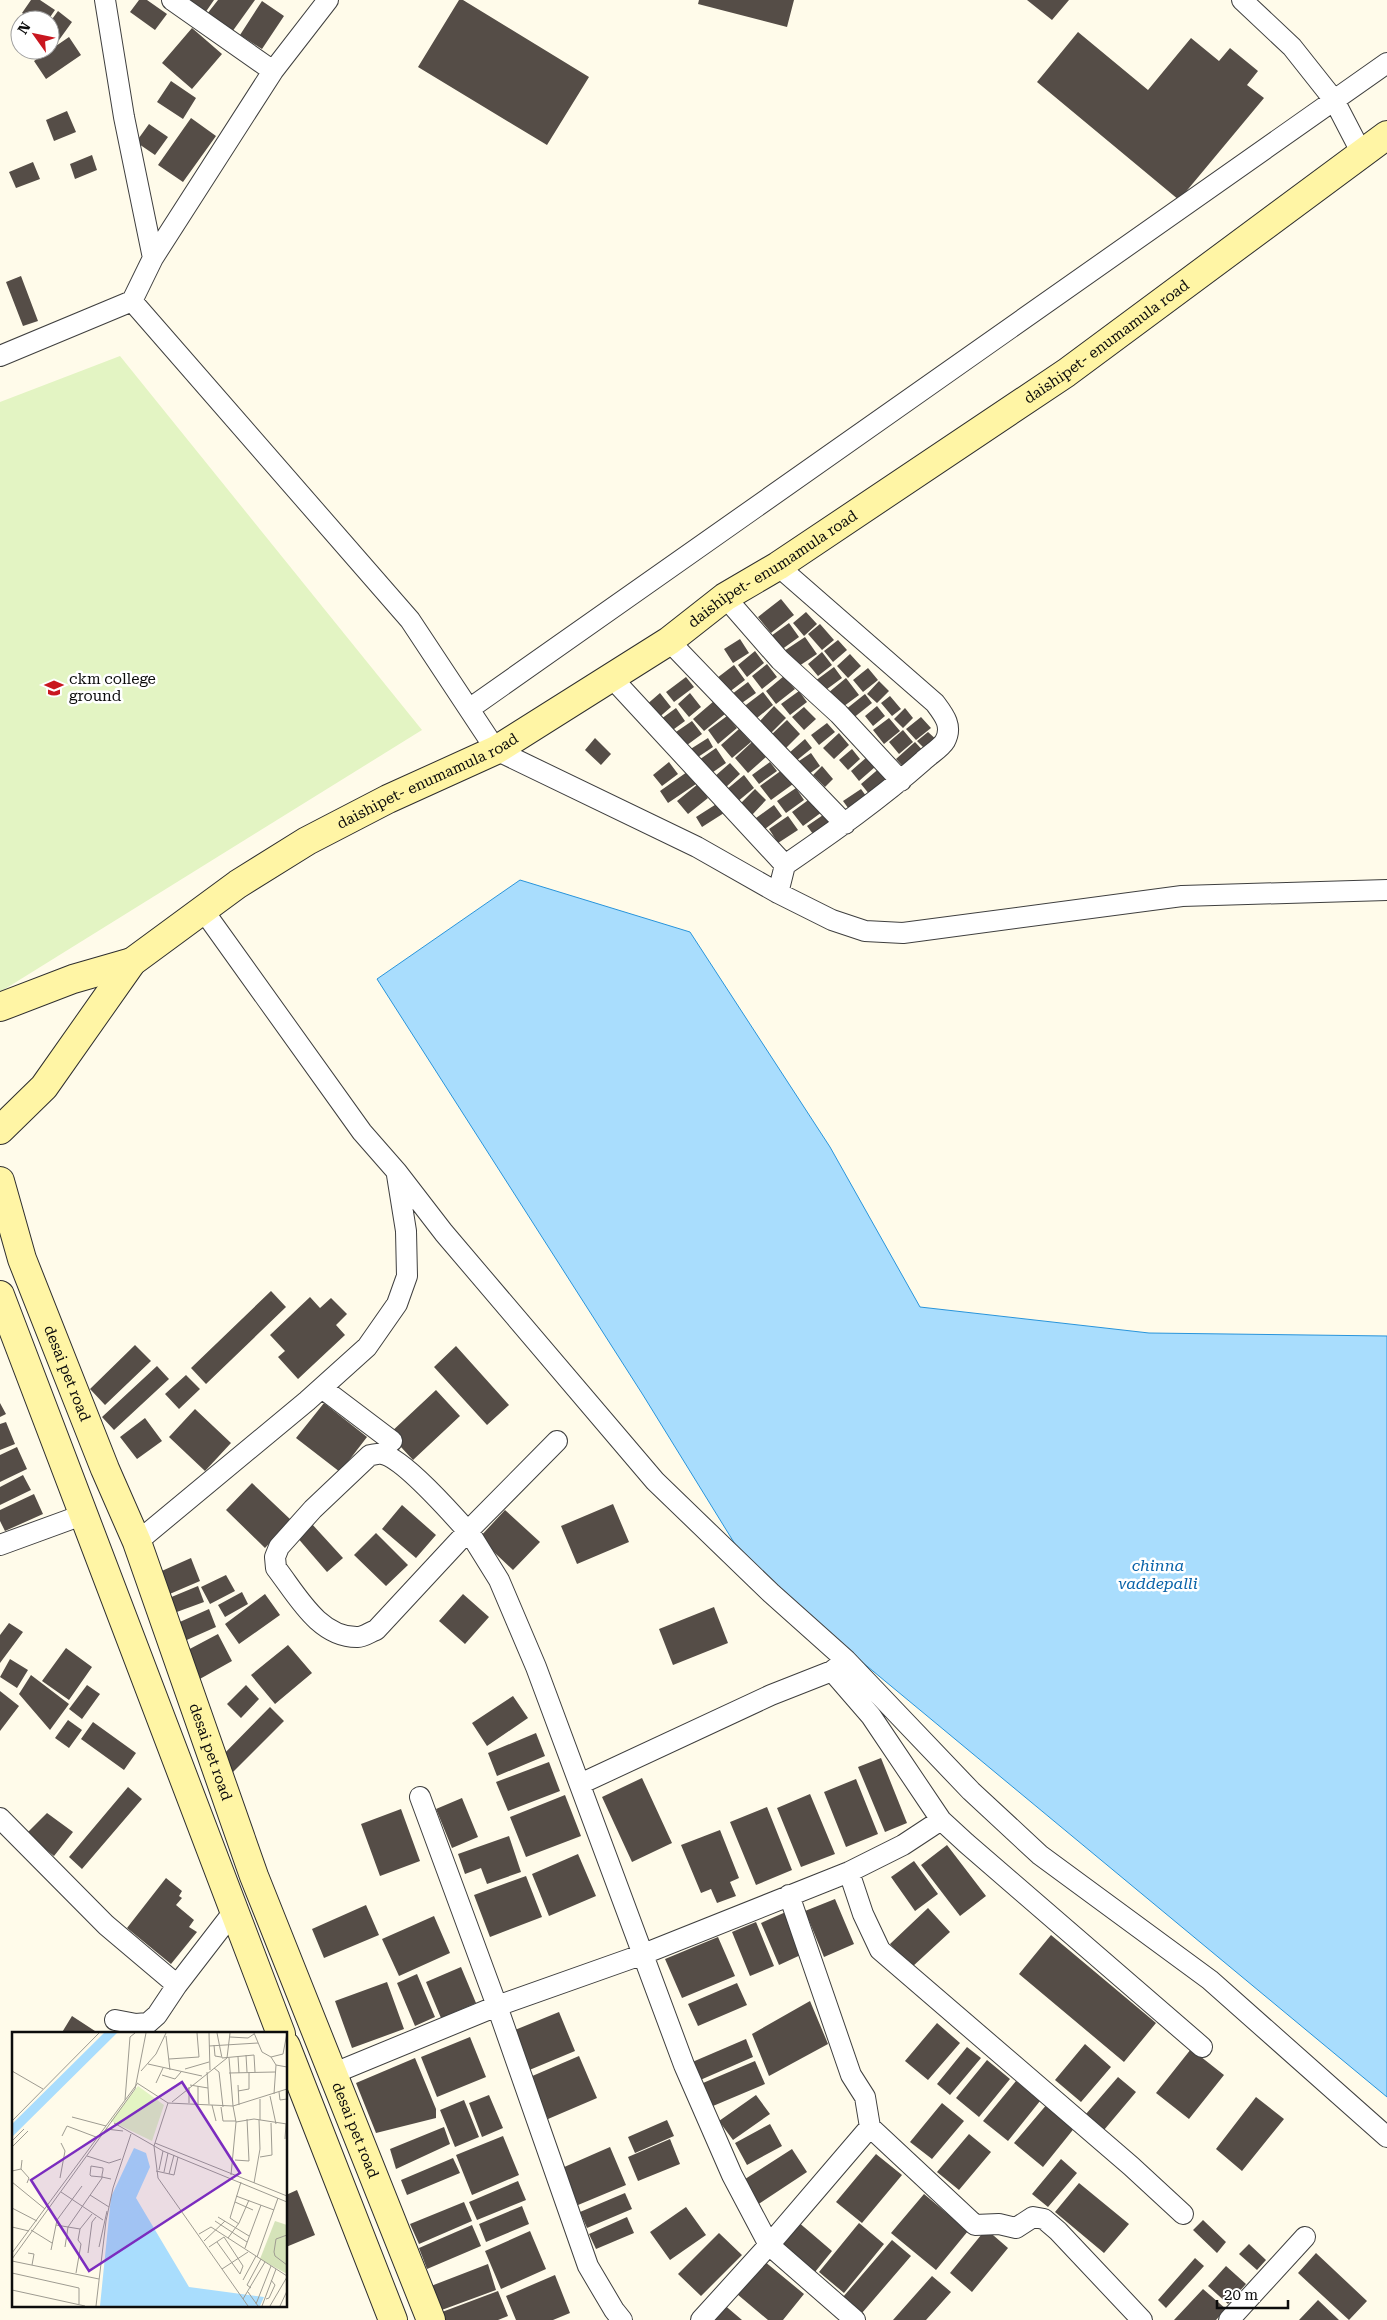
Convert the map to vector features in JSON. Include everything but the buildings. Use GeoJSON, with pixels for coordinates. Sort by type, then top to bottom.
{"type":"FeatureCollection","features":[{"type":"Feature","properties":{"kind":"street"},"geometry":{"type":"LineString","coordinates":[[105,0],[124,116],[153,258]]}},
{"type":"Feature","properties":{"kind":"street"},"geometry":{"type":"LineString","coordinates":[[172,0],[273,71]]}},
{"type":"Feature","properties":{"kind":"street"},"geometry":{"type":"LineString","coordinates":[[0,356],[132,301],[153,258],[273,71],[328,0]]}},
{"type":"Feature","properties":{"kind":"street"},"geometry":{"type":"LineString","coordinates":[[1242,0],[1292,47],[1334,100],[1361,152]]}},
{"type":"Feature","properties":{"kind":"street"},"geometry":{"type":"LineString","coordinates":[[469,709],[1387,63]]}},
{"type":"Feature","properties":{"kind":"street","name":"daishipet- enumamula road"},"geometry":{"type":"LineString","coordinates":[[0,1130],[44,1087],[132,962],[238,884],[307,841],[388,799],[496,750],[669,641],[725,597],[778,566],[1066,373],[1387,134]]}},
{"type":"Feature","properties":{"kind":"street"},"geometry":{"type":"LineString","coordinates":[[132,301],[410,620],[496,750],[689,843],[778,893],[832,920],[865,931],[903,933],[1182,896],[1387,890]]}},
{"type":"Feature","properties":{"kind":"street"},"geometry":{"type":"LineString","coordinates":[[778,566],[935,703],[946,716],[949,727],[945,742],[901,781],[845,824],[786,865],[778,893]]}},
{"type":"Feature","properties":{"kind":"street"},"geometry":{"type":"LineString","coordinates":[[725,597],[780,660],[839,714],[901,781]]}},
{"type":"Feature","properties":{"kind":"street"},"geometry":{"type":"LineString","coordinates":[[669,641],[845,824]]}},
{"type":"Feature","properties":{"kind":"street"},"geometry":{"type":"LineString","coordinates":[[612,678],[786,865]]}},
{"type":"Feature","properties":{"kind":"street"},"geometry":{"type":"LineString","coordinates":[[203,910],[362,1132],[397,1172],[444,1233],[655,1481],[772,1593],[839,1665],[1040,1856],[1210,1980],[1387,2137]]}},
{"type":"Feature","properties":{"kind":"street","name":"daishipet- enumamula road"},"geometry":{"type":"LineString","coordinates":[[0,1007],[73,979],[132,962]]}},
{"type":"Feature","properties":{"kind":"street"},"geometry":{"type":"LineString","coordinates":[[137,1542],[322,1388],[367,1347],[397,1304],[408,1276],[406,1231],[397,1172]]}},
{"type":"Feature","properties":{"kind":"street","name":"desai pet road"},"geometry":{"type":"LineString","coordinates":[[0,1181],[22,1259],[137,1542],[254,1876],[430,2320]]}},
{"type":"Feature","properties":{"kind":"street"},"geometry":{"type":"LineString","coordinates":[[1,1299],[85,1514],[281,2032]]}},
{"type":"Feature","properties":{"kind":"street"},"geometry":{"type":"LineString","coordinates":[[322,1388],[392,1441]]}},
{"type":"Feature","properties":{"kind":"street"},"geometry":{"type":"LineString","coordinates":[[557,1441],[468,1531],[376,1630],[360,1637],[341,1635],[323,1627],[276,1568],[275,1557],[279,1547],[313,1509],[370,1455],[382,1454],[399,1463],[468,1531],[499,1580],[536,1667],[641,1955],[684,2065],[732,2175],[769,2245],[855,2320]]}},
{"type":"Feature","properties":{"kind":"street"},"geometry":{"type":"LineString","coordinates":[[0,1545],[85,1514]]}},
{"type":"Feature","properties":{"kind":"street"},"geometry":{"type":"LineString","coordinates":[[580,1784],[839,1665]]}},
{"type":"Feature","properties":{"kind":"street"},"geometry":{"type":"LineString","coordinates":[[839,1665],[871,1716],[942,1820],[966,1843],[1202,2047]]}},
{"type":"Feature","properties":{"kind":"street"},"geometry":{"type":"LineString","coordinates":[[420,1797],[497,2006],[588,2266],[622,2320]]}},
{"type":"Feature","properties":{"kind":"street"},"geometry":{"type":"LineString","coordinates":[[0,1818],[106,1925],[177,1985]]}},
{"type":"Feature","properties":{"kind":"street"},"geometry":{"type":"LineString","coordinates":[[332,2074],[497,2006],[641,1955],[789,1894],[849,1872],[903,1844],[942,1820]]}},
{"type":"Feature","properties":{"kind":"street"},"geometry":{"type":"LineString","coordinates":[[849,1872],[864,1914],[880,1950],[1131,2166],[1183,2214]]}},
{"type":"Feature","properties":{"kind":"street"},"geometry":{"type":"LineString","coordinates":[[789,1894],[851,2075],[865,2097],[870,2126],[975,2226],[1000,2224],[1016,2228],[1034,2217],[1044,2219],[1058,2231],[1142,2320]]}},
{"type":"Feature","properties":{"kind":"street"},"geometry":{"type":"LineString","coordinates":[[116,2020],[136,2024],[148,2022],[157,2015],[177,1985],[234,1911]]}},
{"type":"Feature","properties":{"kind":"street"},"geometry":{"type":"LineString","coordinates":[[288,2051],[393,2320]]}},
{"type":"Feature","properties":{"kind":"street"},"geometry":{"type":"LineString","coordinates":[[700,2320],[769,2245],[870,2126]]}},
{"type":"Feature","properties":{"kind":"street"},"geometry":{"type":"LineString","coordinates":[[1229,2320],[1305,2237]]}},
{"type":"Feature","properties":{"kind":"green space"},"geometry":{"type":"Polygon","coordinates":[[[120,356],[422,730],[0,992],[0,402],[120,356]]]}},
{"type":"Feature","properties":{"kind":"water","name":"chinna vaddepalli"},"geometry":{"type":"Polygon","coordinates":[[[520,880],[690,932],[830,1147],[920,1307],[1149,1333],[1387,1336],[1387,2097],[751,1570],[643,1395],[377,979],[520,880]]]}},
{"type":"Feature","properties":{"kind":"place","name":"ckm college ground"},"geometry":{"type":"Point","coordinates":[54,688]}}]}
